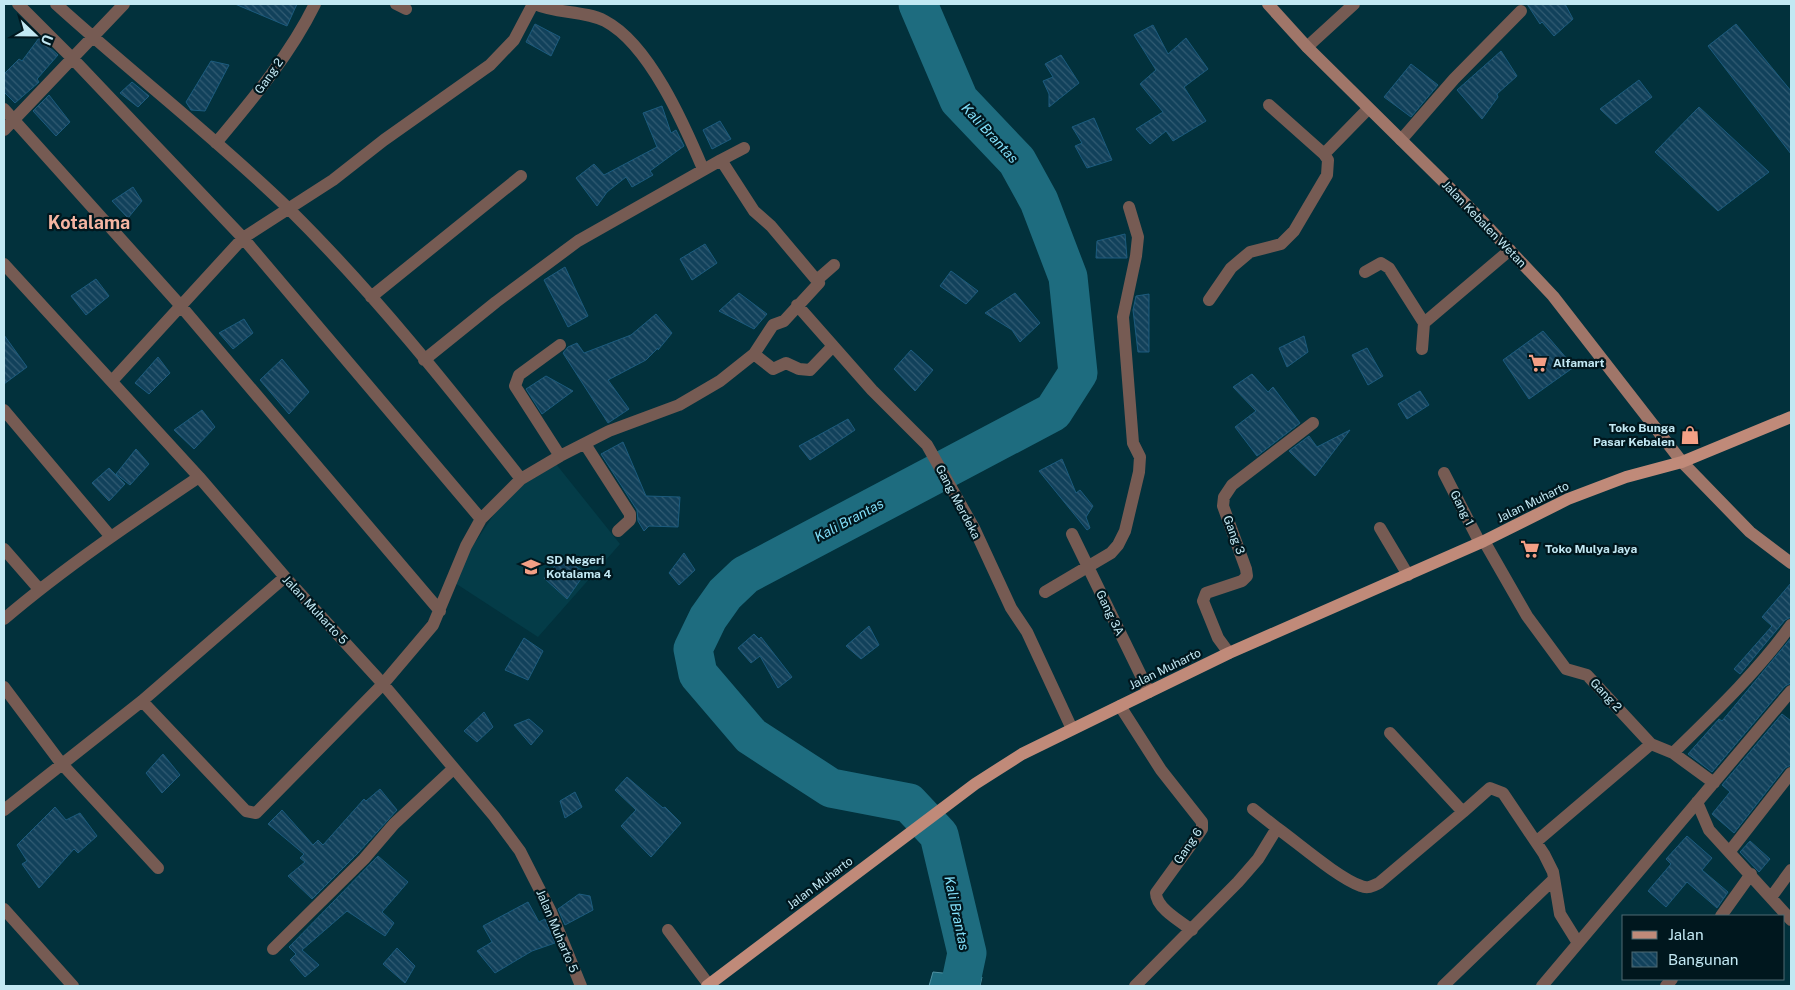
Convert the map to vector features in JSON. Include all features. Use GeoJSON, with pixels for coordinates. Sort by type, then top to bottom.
{"type":"FeatureCollection","features":[{"type":"Feature","properties":{"kind":"main road","name":"Jalan Kebalen Wetan"},"geometry":{"type":"LineString","coordinates":[[1268,4],[1307,47],[1510,250],[1553,296],[1682,462],[1750,532],[1791,563]]}},
{"type":"Feature","properties":{"kind":"main road","name":"Jalan Muharto"},"geometry":{"type":"LineString","coordinates":[[708,986],[975,784],[1022,754],[1229,653],[1482,542],[1568,499],[1626,477],[1682,462],[1791,416]]}},
{"type":"Feature","properties":{"kind":"street"},"geometry":{"type":"LineString","coordinates":[[18,4],[73,59],[243,238],[481,520]]}},
{"type":"Feature","properties":{"kind":"street"},"geometry":{"type":"LineString","coordinates":[[56,4],[216,143],[288,209],[371,297],[520,479]]}},
{"type":"Feature","properties":{"kind":"street"},"geometry":{"type":"LineString","coordinates":[[4,130],[94,38],[124,4]]}},
{"type":"Feature","properties":{"kind":"street","name":"Gang 2"},"geometry":{"type":"LineString","coordinates":[[216,143],[254,98],[298,36],[315,4]]}},
{"type":"Feature","properties":{"kind":"street"},"geometry":{"type":"LineString","coordinates":[[112,381],[243,238],[333,180],[490,65],[514,40],[534,4],[551,11],[604,20],[618,29],[648,62],[672,103],[703,169]]}},
{"type":"Feature","properties":{"kind":"street"},"geometry":{"type":"LineString","coordinates":[[1307,47],[1354,4]]}},
{"type":"Feature","properties":{"kind":"street"},"geometry":{"type":"LineString","coordinates":[[1401,140],[1454,79],[1522,11]]}},
{"type":"Feature","properties":{"kind":"street"},"geometry":{"type":"LineString","coordinates":[[1209,300],[1231,268],[1250,252],[1281,244],[1294,231],[1327,175],[1328,160],[1324,154],[1269,105]]}},
{"type":"Feature","properties":{"kind":"street"},"geometry":{"type":"LineString","coordinates":[[1324,154],[1368,109]]}},
{"type":"Feature","properties":{"kind":"street"},"geometry":{"type":"LineString","coordinates":[[4,110],[180,305],[440,611]]}},
{"type":"Feature","properties":{"kind":"street"},"geometry":{"type":"LineString","coordinates":[[424,360],[496,302],[578,241],[703,169],[744,148]]}},
{"type":"Feature","properties":{"kind":"street"},"geometry":{"type":"LineString","coordinates":[[142,701],[246,811],[253,814],[264,807],[383,684],[433,625],[462,555],[481,520],[520,479],[609,431],[695,397],[720,381],[754,354],[773,325],[784,321],[819,283],[818,279],[771,226],[754,211],[721,160]]}},
{"type":"Feature","properties":{"kind":"street"},"geometry":{"type":"LineString","coordinates":[[371,297],[521,176]]}},
{"type":"Feature","properties":{"kind":"street"},"geometry":{"type":"LineString","coordinates":[[1045,592],[1111,553],[1126,532],[1139,472],[1140,457],[1133,443],[1123,317],[1136,256],[1138,236],[1129,207]]}},
{"type":"Feature","properties":{"kind":"street"},"geometry":{"type":"LineString","coordinates":[[1424,323],[1510,250]]}},
{"type":"Feature","properties":{"kind":"street"},"geometry":{"type":"LineString","coordinates":[[1365,272],[1381,263],[1389,268],[1424,323],[1422,349]]}},
{"type":"Feature","properties":{"kind":"street","name":"Jalan Muharto 5"},"geometry":{"type":"LineString","coordinates":[[4,264],[199,477],[285,577],[383,684],[494,816],[520,851],[550,912],[581,986]]}},
{"type":"Feature","properties":{"kind":"street"},"geometry":{"type":"LineString","coordinates":[[818,279],[834,265]]}},
{"type":"Feature","properties":{"kind":"street","name":"Gang Merdeka"},"geometry":{"type":"LineString","coordinates":[[797,306],[927,446],[958,498],[997,581],[1044,667],[1072,730]]}},
{"type":"Feature","properties":{"kind":"street"},"geometry":{"type":"LineString","coordinates":[[560,344],[518,374],[516,386],[560,456]]}},
{"type":"Feature","properties":{"kind":"street"},"geometry":{"type":"LineString","coordinates":[[754,354],[773,369],[786,363],[798,369],[810,370],[833,346]]}},
{"type":"Feature","properties":{"kind":"street"},"geometry":{"type":"LineString","coordinates":[[4,410],[111,536]]}},
{"type":"Feature","properties":{"kind":"street","name":"Gang 3"},"geometry":{"type":"LineString","coordinates":[[1229,653],[1218,638],[1203,601],[1206,593],[1242,581],[1247,576],[1246,568],[1223,506],[1224,497],[1232,485],[1313,423]]}},
{"type":"Feature","properties":{"kind":"street"},"geometry":{"type":"LineString","coordinates":[[585,444],[630,514],[630,520],[618,531]]}},
{"type":"Feature","properties":{"kind":"street","name":"Gang 1"},"geometry":{"type":"LineString","coordinates":[[1444,473],[1482,542]]}},
{"type":"Feature","properties":{"kind":"street"},"geometry":{"type":"LineString","coordinates":[[4,619],[39,589],[111,536],[199,477]]}},
{"type":"Feature","properties":{"kind":"street"},"geometry":{"type":"LineString","coordinates":[[1380,528],[1408,575]]}},
{"type":"Feature","properties":{"kind":"street","name":"Gang 3A"},"geometry":{"type":"LineString","coordinates":[[1072,534],[1149,692]]}},
{"type":"Feature","properties":{"kind":"street","name":"Gang 2"},"geometry":{"type":"LineString","coordinates":[[1482,542],[1527,616],[1566,669],[1587,674],[1651,744],[1673,753],[1714,783]]}},
{"type":"Feature","properties":{"kind":"street"},"geometry":{"type":"LineString","coordinates":[[4,549],[39,589]]}},
{"type":"Feature","properties":{"kind":"street"},"geometry":{"type":"LineString","coordinates":[[4,810],[61,763],[142,701],[285,577]]}},
{"type":"Feature","properties":{"kind":"street"},"geometry":{"type":"LineString","coordinates":[[1673,753],[1734,693],[1791,626]]}},
{"type":"Feature","properties":{"kind":"street"},"geometry":{"type":"LineString","coordinates":[[4,687],[61,763],[158,868]]}},
{"type":"Feature","properties":{"kind":"street"},"geometry":{"type":"LineString","coordinates":[[1542,986],[1791,691]]}},
{"type":"Feature","properties":{"kind":"street","name":"Gang 6"},"geometry":{"type":"LineString","coordinates":[[1120,706],[1161,770],[1202,822],[1202,829],[1156,893],[1156,900],[1192,930]]}},
{"type":"Feature","properties":{"kind":"street"},"geometry":{"type":"LineString","coordinates":[[1390,733],[1463,812]]}},
{"type":"Feature","properties":{"kind":"street"},"geometry":{"type":"LineString","coordinates":[[1537,841],[1651,744]]}},
{"type":"Feature","properties":{"kind":"street"},"geometry":{"type":"LineString","coordinates":[[273,949],[364,859],[394,824],[453,768]]}},
{"type":"Feature","properties":{"kind":"street"},"geometry":{"type":"LineString","coordinates":[[1730,851],[1791,773]]}},
{"type":"Feature","properties":{"kind":"street"},"geometry":{"type":"LineString","coordinates":[[1253,809],[1346,878],[1362,887],[1370,888],[1379,883],[1490,788],[1499,790],[1537,841],[1554,879],[1560,914],[1578,943]]}},
{"type":"Feature","properties":{"kind":"street"},"geometry":{"type":"LineString","coordinates":[[1697,802],[1709,830],[1772,896],[1791,920]]}},
{"type":"Feature","properties":{"kind":"street"},"geometry":{"type":"LineString","coordinates":[[1135,986],[1192,930],[1258,859],[1277,828]]}},
{"type":"Feature","properties":{"kind":"street"},"geometry":{"type":"LineString","coordinates":[[1772,896],[1791,870]]}},
{"type":"Feature","properties":{"kind":"street"},"geometry":{"type":"LineString","coordinates":[[1722,915],[1751,874]]}},
{"type":"Feature","properties":{"kind":"street"},"geometry":{"type":"LineString","coordinates":[[1443,986],[1554,879]]}},
{"type":"Feature","properties":{"kind":"street"},"geometry":{"type":"LineString","coordinates":[[4,909],[74,986]]}},
{"type":"Feature","properties":{"kind":"street"},"geometry":{"type":"LineString","coordinates":[[668,930],[708,986]]}},
{"type":"Feature","properties":{"kind":"shaded area","name":"SD Negeri Kotalama 4"},"geometry":{"type":"Polygon","coordinates":[[[556,464],[620,544],[538,637],[455,583],[470,550],[497,510],[524,483],[556,464]]]}},
{"type":"Feature","properties":{"kind":"shaded area"},"geometry":{"type":"Polygon","coordinates":[[[933,972],[982,977],[980,986],[929,986],[933,972]]]}},
{"type":"Feature","properties":{"kind":"building"},"geometry":{"type":"Polygon","coordinates":[[[235,4],[297,4],[287,26],[235,4]]]}},
{"type":"Feature","properties":{"kind":"building"},"geometry":{"type":"Polygon","coordinates":[[[1527,4],[1565,4],[1573,19],[1554,36],[1542,22],[1540,24],[1527,4]]]}},
{"type":"Feature","properties":{"kind":"building"},"geometry":{"type":"Polygon","coordinates":[[[535,24],[560,37],[551,56],[526,42],[535,24]]]}},
{"type":"Feature","properties":{"kind":"building"},"geometry":{"type":"Polygon","coordinates":[[[1736,24],[1791,91],[1791,154],[1708,46],[1736,24]]]}},
{"type":"Feature","properties":{"kind":"building"},"geometry":{"type":"Polygon","coordinates":[[[1153,25],[1168,54],[1186,38],[1208,69],[1184,87],[1206,121],[1173,141],[1166,131],[1150,144],[1136,129],[1163,112],[1140,84],[1156,70],[1134,35],[1153,25]]]}},
{"type":"Feature","properties":{"kind":"building"},"geometry":{"type":"Polygon","coordinates":[[[39,38],[58,55],[37,79],[39,82],[15,103],[4,92],[4,74],[19,59],[22,61],[39,38]]]}},
{"type":"Feature","properties":{"kind":"building"},"geometry":{"type":"Polygon","coordinates":[[[1501,51],[1517,76],[1497,94],[1498,97],[1482,119],[1457,90],[1501,51]]]}},
{"type":"Feature","properties":{"kind":"building"},"geometry":{"type":"Polygon","coordinates":[[[1061,55],[1079,83],[1049,107],[1049,94],[1043,81],[1053,77],[1045,64],[1061,55]]]}},
{"type":"Feature","properties":{"kind":"building"},"geometry":{"type":"Polygon","coordinates":[[[211,61],[229,65],[205,111],[191,110],[186,102],[211,61]]]}},
{"type":"Feature","properties":{"kind":"building"},"geometry":{"type":"Polygon","coordinates":[[[1411,64],[1438,85],[1411,117],[1384,97],[1411,64]]]}},
{"type":"Feature","properties":{"kind":"building"},"geometry":{"type":"Polygon","coordinates":[[[1639,80],[1652,97],[1616,124],[1600,109],[1639,80]]]}},
{"type":"Feature","properties":{"kind":"building"},"geometry":{"type":"Polygon","coordinates":[[[132,82],[149,96],[138,107],[120,93],[132,82]]]}},
{"type":"Feature","properties":{"kind":"building"},"geometry":{"type":"Polygon","coordinates":[[[49,95],[70,122],[56,136],[33,111],[49,95]]]}},
{"type":"Feature","properties":{"kind":"building"},"geometry":{"type":"Polygon","coordinates":[[[662,106],[671,133],[676,130],[684,146],[650,171],[653,175],[632,187],[626,177],[607,192],[597,206],[576,178],[594,164],[604,175],[657,147],[643,113],[662,106]]]}},
{"type":"Feature","properties":{"kind":"building"},"geometry":{"type":"Polygon","coordinates":[[[1699,107],[1769,172],[1718,211],[1655,152],[1699,107]]]}},
{"type":"Feature","properties":{"kind":"building"},"geometry":{"type":"Polygon","coordinates":[[[1094,118],[1112,160],[1087,168],[1075,146],[1082,143],[1072,127],[1094,118]]]}},
{"type":"Feature","properties":{"kind":"building"},"geometry":{"type":"Polygon","coordinates":[[[720,121],[731,139],[712,149],[703,130],[720,121]]]}},
{"type":"Feature","properties":{"kind":"building"},"geometry":{"type":"Polygon","coordinates":[[[133,187],[142,201],[128,218],[112,201],[133,187]]]}},
{"type":"Feature","properties":{"kind":"building"},"geometry":{"type":"Polygon","coordinates":[[[1125,234],[1127,258],[1096,258],[1097,241],[1125,234]]]}},
{"type":"Feature","properties":{"kind":"building"},"geometry":{"type":"Polygon","coordinates":[[[705,244],[717,263],[692,280],[680,259],[705,244]]]}},
{"type":"Feature","properties":{"kind":"building"},"geometry":{"type":"Polygon","coordinates":[[[565,267],[588,316],[568,327],[544,280],[565,267]]]}},
{"type":"Feature","properties":{"kind":"building"},"geometry":{"type":"Polygon","coordinates":[[[951,271],[978,291],[966,304],[940,286],[951,271]]]}},
{"type":"Feature","properties":{"kind":"building"},"geometry":{"type":"Polygon","coordinates":[[[96,279],[109,296],[86,315],[71,296],[96,279]]]}},
{"type":"Feature","properties":{"kind":"building"},"geometry":{"type":"Polygon","coordinates":[[[739,293],[767,314],[754,329],[719,311],[739,293]]]}},
{"type":"Feature","properties":{"kind":"building"},"geometry":{"type":"Polygon","coordinates":[[[1015,293],[1040,323],[1020,342],[1012,330],[985,313],[1015,293]]]}},
{"type":"Feature","properties":{"kind":"building"},"geometry":{"type":"Polygon","coordinates":[[[1149,294],[1149,352],[1138,352],[1133,310],[1136,296],[1149,294]]]}},
{"type":"Feature","properties":{"kind":"building"},"geometry":{"type":"Polygon","coordinates":[[[656,314],[672,333],[658,350],[658,348],[646,360],[608,380],[629,409],[608,423],[563,353],[568,347],[577,343],[584,353],[631,335],[656,314]]]}},
{"type":"Feature","properties":{"kind":"building"},"geometry":{"type":"Polygon","coordinates":[[[244,319],[253,333],[233,349],[219,333],[244,319]]]}},
{"type":"Feature","properties":{"kind":"building","name":"Alfamart"},"geometry":{"type":"Polygon","coordinates":[[[1543,331],[1574,367],[1529,399],[1503,360],[1543,331]]]}},
{"type":"Feature","properties":{"kind":"building"},"geometry":{"type":"Polygon","coordinates":[[[4,335],[27,367],[4,384],[4,335]]]}},
{"type":"Feature","properties":{"kind":"building"},"geometry":{"type":"Polygon","coordinates":[[[1304,336],[1308,352],[1287,367],[1279,348],[1304,336]]]}},
{"type":"Feature","properties":{"kind":"building"},"geometry":{"type":"Polygon","coordinates":[[[1367,348],[1383,376],[1368,385],[1352,355],[1367,348]]]}},
{"type":"Feature","properties":{"kind":"building"},"geometry":{"type":"Polygon","coordinates":[[[911,350],[933,370],[915,391],[894,369],[911,350]]]}},
{"type":"Feature","properties":{"kind":"building"},"geometry":{"type":"Polygon","coordinates":[[[158,357],[170,373],[149,394],[135,383],[158,357]]]}},
{"type":"Feature","properties":{"kind":"building"},"geometry":{"type":"Polygon","coordinates":[[[282,359],[309,392],[289,414],[260,380],[282,359]]]}},
{"type":"Feature","properties":{"kind":"building"},"geometry":{"type":"Polygon","coordinates":[[[1252,374],[1268,392],[1273,387],[1300,423],[1257,456],[1235,427],[1256,411],[1233,387],[1252,374]]]}},
{"type":"Feature","properties":{"kind":"building"},"geometry":{"type":"Polygon","coordinates":[[[546,376],[573,391],[542,414],[526,389],[546,376]]]}},
{"type":"Feature","properties":{"kind":"building"},"geometry":{"type":"Polygon","coordinates":[[[1420,391],[1429,405],[1407,419],[1398,404],[1420,391]]]}},
{"type":"Feature","properties":{"kind":"building"},"geometry":{"type":"Polygon","coordinates":[[[202,410],[215,427],[194,449],[174,430],[202,410]]]}},
{"type":"Feature","properties":{"kind":"building"},"geometry":{"type":"Polygon","coordinates":[[[848,419],[855,430],[810,460],[799,446],[848,419]]]}},
{"type":"Feature","properties":{"kind":"building"},"geometry":{"type":"Polygon","coordinates":[[[1350,430],[1315,476],[1289,451],[1309,436],[1317,447],[1350,430]]]}},
{"type":"Feature","properties":{"kind":"building"},"geometry":{"type":"Polygon","coordinates":[[[623,442],[646,496],[680,497],[678,527],[649,526],[644,531],[638,521],[637,510],[601,454],[623,442]]]}},
{"type":"Feature","properties":{"kind":"building"},"geometry":{"type":"Polygon","coordinates":[[[136,449],[149,464],[130,485],[116,474],[136,449]]]}},
{"type":"Feature","properties":{"kind":"building"},"geometry":{"type":"Polygon","coordinates":[[[1062,459],[1076,493],[1080,490],[1093,506],[1086,517],[1090,528],[1087,530],[1039,471],[1062,459]]]}},
{"type":"Feature","properties":{"kind":"building"},"geometry":{"type":"Polygon","coordinates":[[[109,468],[125,484],[109,501],[92,483],[109,468]]]}},
{"type":"Feature","properties":{"kind":"building"},"geometry":{"type":"Polygon","coordinates":[[[684,553],[695,570],[679,585],[669,573],[684,553]]]}},
{"type":"Feature","properties":{"kind":"building"},"geometry":{"type":"Polygon","coordinates":[[[563,557],[585,573],[567,599],[544,578],[563,557]]]}},
{"type":"Feature","properties":{"kind":"building"},"geometry":{"type":"Polygon","coordinates":[[[1791,583],[1791,617],[1785,620],[1740,674],[1734,669],[1772,626],[1762,617],[1791,583]]]}},
{"type":"Feature","properties":{"kind":"building"},"geometry":{"type":"Polygon","coordinates":[[[869,626],[879,645],[861,659],[846,646],[869,626]]]}},
{"type":"Feature","properties":{"kind":"building"},"geometry":{"type":"Polygon","coordinates":[[[754,634],[759,639],[761,637],[792,677],[778,688],[760,656],[751,663],[738,648],[754,634]]]}},
{"type":"Feature","properties":{"kind":"building"},"geometry":{"type":"Polygon","coordinates":[[[524,638],[543,651],[528,680],[505,670],[524,638]]]}},
{"type":"Feature","properties":{"kind":"building"},"geometry":{"type":"Polygon","coordinates":[[[1791,638],[1791,683],[1785,686],[1712,772],[1688,754],[1719,719],[1722,721],[1791,638]]]}},
{"type":"Feature","properties":{"kind":"building"},"geometry":{"type":"Polygon","coordinates":[[[484,712],[493,727],[477,742],[464,731],[484,712]]]}},
{"type":"Feature","properties":{"kind":"building"},"geometry":{"type":"Polygon","coordinates":[[[1782,714],[1791,721],[1791,765],[1785,768],[1734,833],[1712,814],[1730,792],[1722,785],[1782,714]]]}},
{"type":"Feature","properties":{"kind":"building"},"geometry":{"type":"Polygon","coordinates":[[[529,719],[543,731],[531,745],[514,725],[529,719]]]}},
{"type":"Feature","properties":{"kind":"building"},"geometry":{"type":"Polygon","coordinates":[[[163,754],[180,775],[162,793],[146,773],[163,754]]]}},
{"type":"Feature","properties":{"kind":"building"},"geometry":{"type":"Polygon","coordinates":[[[627,777],[663,808],[665,807],[681,823],[651,857],[621,826],[636,810],[615,790],[627,777]]]}},
{"type":"Feature","properties":{"kind":"building"},"geometry":{"type":"Polygon","coordinates":[[[380,789],[397,810],[312,899],[288,876],[305,862],[300,858],[304,854],[268,824],[282,810],[313,845],[318,840],[323,845],[364,799],[366,801],[380,789]]]}},
{"type":"Feature","properties":{"kind":"building"},"geometry":{"type":"Polygon","coordinates":[[[575,792],[582,807],[565,818],[560,801],[575,792]]]}},
{"type":"Feature","properties":{"kind":"building"},"geometry":{"type":"Polygon","coordinates":[[[55,807],[66,820],[80,813],[97,836],[78,853],[74,849],[39,888],[22,864],[27,861],[17,845],[55,807]]]}},
{"type":"Feature","properties":{"kind":"building"},"geometry":{"type":"Polygon","coordinates":[[[1687,836],[1712,858],[1702,870],[1728,892],[1717,908],[1687,882],[1666,907],[1648,891],[1671,864],[1666,859],[1687,836]]]}},
{"type":"Feature","properties":{"kind":"building"},"geometry":{"type":"Polygon","coordinates":[[[1750,841],[1770,859],[1759,872],[1740,852],[1750,841]]]}},
{"type":"Feature","properties":{"kind":"building"},"geometry":{"type":"Polygon","coordinates":[[[378,856],[408,882],[382,912],[394,923],[385,936],[347,911],[302,950],[319,965],[305,977],[290,960],[296,954],[289,947],[378,856]]]}},
{"type":"Feature","properties":{"kind":"building"},"geometry":{"type":"Polygon","coordinates":[[[579,894],[590,896],[593,910],[565,925],[558,909],[579,894]]]}},
{"type":"Feature","properties":{"kind":"building"},"geometry":{"type":"Polygon","coordinates":[[[528,902],[539,922],[545,919],[555,943],[532,951],[495,973],[477,951],[492,942],[483,926],[528,902]]]}},
{"type":"Feature","properties":{"kind":"building"},"geometry":{"type":"Polygon","coordinates":[[[397,948],[415,966],[405,983],[383,964],[397,948]]]}},
{"type":"Feature","properties":{"kind":"waterway","name":"Kali Brantas"},"geometry":{"type":"LineString","coordinates":[[918,4],[959,100],[1017,161],[1039,201],[1068,277],[1078,373],[1053,412],[745,575],[725,594],[708,618],[693,649],[698,674],[751,736],[831,788],[909,803],[939,835],[967,953],[960,986]]}},
{"type":"Feature","properties":{"kind":"place","name":"Alfamart"},"geometry":{"type":"Point","coordinates":[1538,363]}},
{"type":"Feature","properties":{"kind":"place","name":"Toko Bunga Pasar Kebalen"},"geometry":{"type":"Point","coordinates":[1690,435]}},
{"type":"Feature","properties":{"kind":"place","name":"Toko Mulya Jaya"},"geometry":{"type":"Point","coordinates":[1530,549]}},
{"type":"Feature","properties":{"kind":"place","name":"SD Negeri Kotalama 4"},"geometry":{"type":"Point","coordinates":[531,567]}},
{"type":"Feature","properties":{"kind":"district","name":"Kotalama"},"geometry":{"type":"Point","coordinates":[89,223]}}]}
